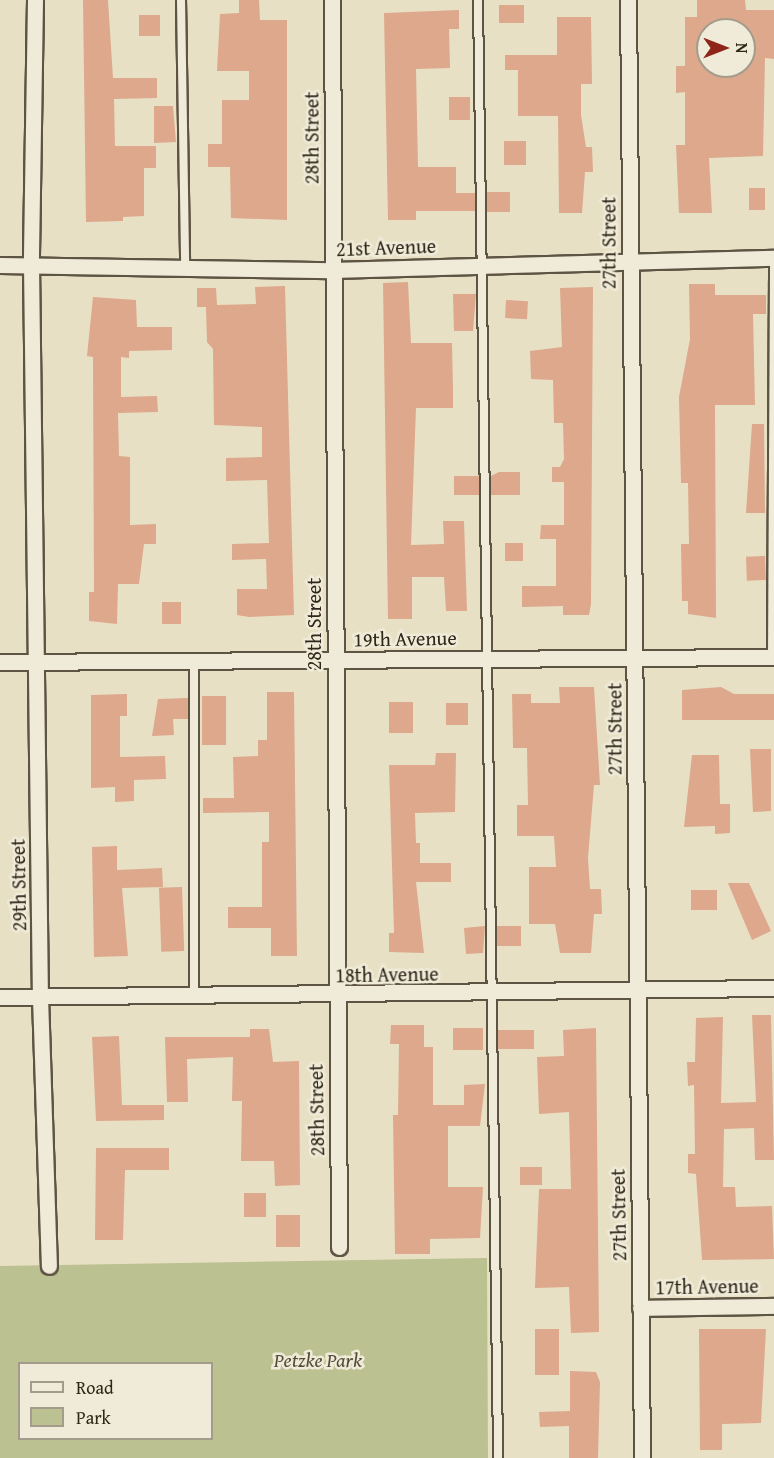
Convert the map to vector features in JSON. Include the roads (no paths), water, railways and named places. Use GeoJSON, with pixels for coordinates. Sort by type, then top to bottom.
{"type":"FeatureCollection","features":[{"type":"Feature","properties":{"kind":"street","name":"29th Street"},"geometry":{"type":"LineString","coordinates":[[35,0],[31,264],[40,997],[50,1266]]}},
{"type":"Feature","properties":{"kind":"street","name":"28th Street"},"geometry":{"type":"LineString","coordinates":[[332,0],[335,996],[339,1247]]}},
{"type":"Feature","properties":{"kind":"street","name":"27th Street"},"geometry":{"type":"LineString","coordinates":[[628,0],[628,260],[635,657],[635,991],[642,1458]]}},
{"type":"Feature","properties":{"kind":"street","name":"21st Avenue"},"geometry":{"type":"LineString","coordinates":[[0,265],[332,270],[628,260],[774,258]]}},
{"type":"Feature","properties":{"kind":"street","name":"19th Avenue"},"geometry":{"type":"LineString","coordinates":[[0,662],[773,657]]}},
{"type":"Feature","properties":{"kind":"street","name":"18th Avenue"},"geometry":{"type":"LineString","coordinates":[[0,997],[335,996],[774,988]]}},
{"type":"Feature","properties":{"kind":"street","name":"17th Avenue"},"geometry":{"type":"LineString","coordinates":[[640,1308],[774,1306]]}},
{"type":"Feature","properties":{"kind":"lane"},"geometry":{"type":"LineString","coordinates":[[181,0],[185,267]]}},
{"type":"Feature","properties":{"kind":"lane"},"geometry":{"type":"LineString","coordinates":[[478,0],[485,658],[498,1458]]}},
{"type":"Feature","properties":{"kind":"lane"},"geometry":{"type":"LineString","coordinates":[[773,657],[774,258]]}},
{"type":"Feature","properties":{"kind":"lane"},"geometry":{"type":"LineString","coordinates":[[194,660],[194,996]]}},
{"type":"Feature","properties":{"kind":"park label","name":"Petzke Park"},"geometry":{"type":"Point","coordinates":[318,1359]}}]}
